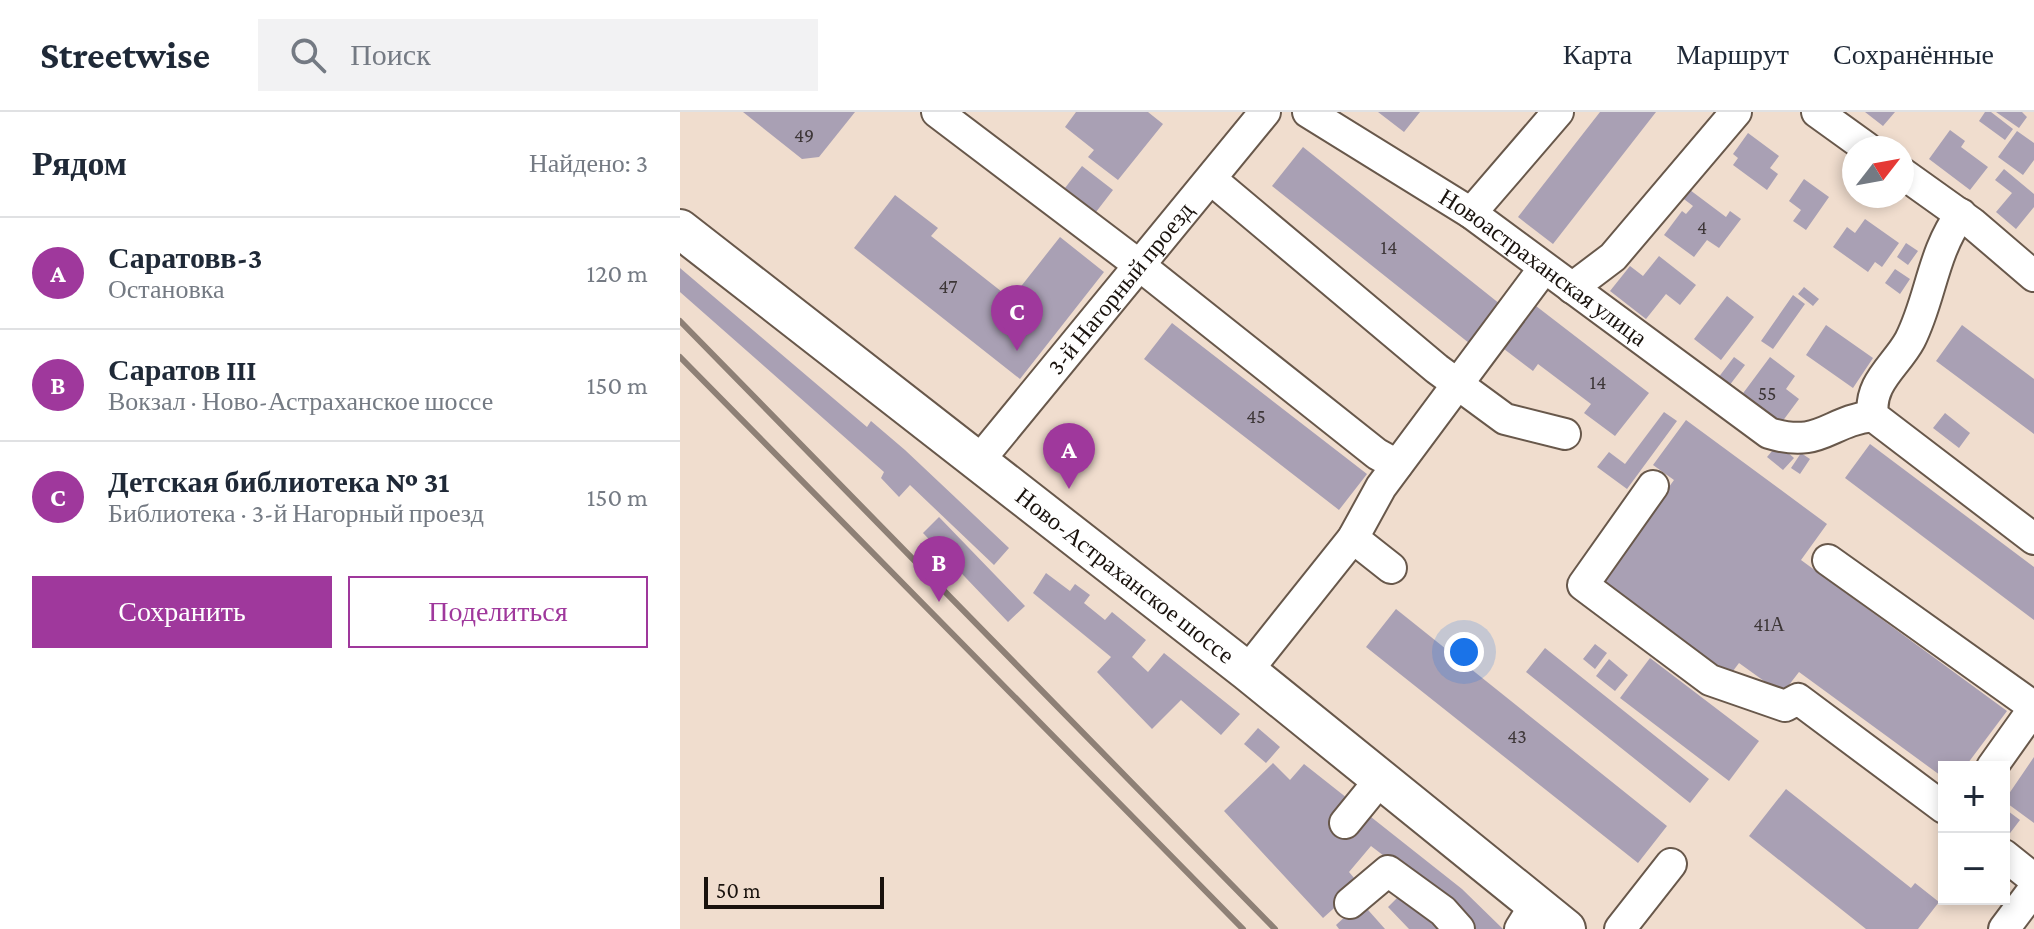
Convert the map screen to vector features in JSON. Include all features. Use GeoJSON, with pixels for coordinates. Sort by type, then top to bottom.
{"type":"FeatureCollection","features":[{"type":"Feature","properties":{"kind":"main road","name":"Ново-Астраханское шоссе"},"geometry":{"type":"LineString","coordinates":[[680,229],[1247,671],[1380,780],[1528,917],[1566,929]]}},
{"type":"Feature","properties":{"kind":"street"},"geometry":{"type":"LineString","coordinates":[[937,112],[1139,265],[1377,454],[1397,465]]}},
{"type":"Feature","properties":{"kind":"street","name":"3-й Нагорный проезд"},"geometry":{"type":"LineString","coordinates":[[977,463],[1265,112]]}},
{"type":"Feature","properties":{"kind":"street","name":"Новоастраханская улица"},"geometry":{"type":"LineString","coordinates":[[1308,112],[1471,213],[1769,433],[1790,440],[1817,438],[1854,418],[1873,416]]}},
{"type":"Feature","properties":{"kind":"street"},"geometry":{"type":"LineString","coordinates":[[1471,213],[1558,112]]}},
{"type":"Feature","properties":{"kind":"street"},"geometry":{"type":"LineString","coordinates":[[1572,288],[1613,257],[1736,112]]}},
{"type":"Feature","properties":{"kind":"street"},"geometry":{"type":"LineString","coordinates":[[1817,112],[1850,136]]}},
{"type":"Feature","properties":{"kind":"street"},"geometry":{"type":"LineString","coordinates":[[1212,180],[1457,384],[1505,419],[1565,434]]}},
{"type":"Feature","properties":{"kind":"street"},"geometry":{"type":"LineString","coordinates":[[1914,181],[2031,264]]}},
{"type":"Feature","properties":{"kind":"street"},"geometry":{"type":"LineString","coordinates":[[1961,214],[1944,237],[1908,343],[1888,366],[1871,401],[1873,416],[2034,539]]}},
{"type":"Feature","properties":{"kind":"street"},"geometry":{"type":"LineString","coordinates":[[1247,671],[1353,538],[1397,465],[1544,268]]}},
{"type":"Feature","properties":{"kind":"street"},"geometry":{"type":"LineString","coordinates":[[1653,486],[1583,585],[1710,680],[1785,706],[1798,699],[1938,804]]}},
{"type":"Feature","properties":{"kind":"street"},"geometry":{"type":"LineString","coordinates":[[1353,538],[1391,568]]}},
{"type":"Feature","properties":{"kind":"street"},"geometry":{"type":"LineString","coordinates":[[1828,560],[2034,708],[1996,761]]}},
{"type":"Feature","properties":{"kind":"street"},"geometry":{"type":"LineString","coordinates":[[1345,823],[1380,780]]}},
{"type":"Feature","properties":{"kind":"street"},"geometry":{"type":"LineString","coordinates":[[2010,860],[2034,879]]}},
{"type":"Feature","properties":{"kind":"street"},"geometry":{"type":"LineString","coordinates":[[1620,929],[1671,864]]}},
{"type":"Feature","properties":{"kind":"street"},"geometry":{"type":"LineString","coordinates":[[1350,903],[1388,871],[1443,911],[1459,929]]}},
{"type":"Feature","properties":{"kind":"street"},"geometry":{"type":"LineString","coordinates":[[2004,929],[2034,889]]}},
{"type":"Feature","properties":{"kind":"building"},"geometry":{"type":"Polygon","coordinates":[[[743,112],[855,112],[819,157],[802,159],[743,112]]]}},
{"type":"Feature","properties":{"kind":"building"},"geometry":{"type":"Polygon","coordinates":[[[1076,112],[1148,112],[1163,124],[1118,180],[1088,157],[1094,150],[1065,127],[1076,112]]]}},
{"type":"Feature","properties":{"kind":"building"},"geometry":{"type":"Polygon","coordinates":[[[1378,112],[1420,112],[1404,132],[1378,112]]]}},
{"type":"Feature","properties":{"kind":"building"},"geometry":{"type":"Polygon","coordinates":[[[1600,112],[1656,112],[1553,244],[1518,217],[1600,112]]]}},
{"type":"Feature","properties":{"kind":"building"},"geometry":{"type":"Polygon","coordinates":[[[1865,112],[1895,112],[1883,126],[1865,112]]]}},
{"type":"Feature","properties":{"kind":"building"},"geometry":{"type":"Polygon","coordinates":[[[1985,112],[1991,112],[2013,129],[2005,140],[1979,121],[1985,112]]]}},
{"type":"Feature","properties":{"kind":"building"},"geometry":{"type":"Polygon","coordinates":[[[1996,112],[2022,112],[2027,117],[2019,128],[1996,112]]]}},
{"type":"Feature","properties":{"kind":"building"},"geometry":{"type":"Polygon","coordinates":[[[1950,130],[1965,141],[1961,147],[1988,167],[1970,190],[1929,159],[1950,130]]]}},
{"type":"Feature","properties":{"kind":"building"},"geometry":{"type":"Polygon","coordinates":[[[2017,131],[2034,143],[2034,160],[2023,175],[1998,157],[2017,131]]]}},
{"type":"Feature","properties":{"kind":"building"},"geometry":{"type":"Polygon","coordinates":[[[1748,133],[1779,156],[1770,168],[1778,174],[1767,190],[1733,165],[1738,158],[1733,154],[1748,133]]]}},
{"type":"Feature","properties":{"kind":"building"},"geometry":{"type":"Polygon","coordinates":[[[1303,147],[1505,308],[1474,347],[1272,186],[1303,147]]]}},
{"type":"Feature","properties":{"kind":"building"},"geometry":{"type":"Polygon","coordinates":[[[1082,166],[1113,190],[1096,212],[1065,188],[1082,166]]]}},
{"type":"Feature","properties":{"kind":"building"},"geometry":{"type":"Polygon","coordinates":[[[2004,169],[2034,194],[2034,207],[2016,229],[1996,212],[2012,193],[1995,180],[2004,169]]]}},
{"type":"Feature","properties":{"kind":"building"},"geometry":{"type":"Polygon","coordinates":[[[1804,179],[1829,197],[1806,230],[1793,221],[1801,210],[1789,201],[1804,179]]]}},
{"type":"Feature","properties":{"kind":"building"},"geometry":{"type":"Polygon","coordinates":[[[1682,184],[1726,217],[1730,211],[1741,219],[1719,248],[1707,240],[1694,257],[1664,235],[1682,211],[1686,214],[1693,206],[1676,193],[1682,184]]]}},
{"type":"Feature","properties":{"kind":"building"},"geometry":{"type":"Polygon","coordinates":[[[895,195],[938,228],[931,236],[1011,299],[1060,237],[1104,272],[1020,379],[854,248],[895,195]]]}},
{"type":"Feature","properties":{"kind":"building"},"geometry":{"type":"Polygon","coordinates":[[[1865,219],[1899,243],[1882,267],[1875,262],[1868,272],[1833,247],[1847,227],[1855,233],[1865,219]]]}},
{"type":"Feature","properties":{"kind":"building"},"geometry":{"type":"Polygon","coordinates":[[[1906,243],[1918,251],[1908,265],[1897,257],[1906,243]]]}},
{"type":"Feature","properties":{"kind":"building"},"geometry":{"type":"Polygon","coordinates":[[[1659,256],[1696,285],[1680,305],[1666,294],[1646,319],[1610,291],[1630,266],[1643,276],[1659,256]]]}},
{"type":"Feature","properties":{"kind":"building"},"geometry":{"type":"Polygon","coordinates":[[[680,268],[867,427],[871,421],[1009,548],[994,565],[910,485],[899,497],[881,478],[884,472],[680,292],[680,268]]]}},
{"type":"Feature","properties":{"kind":"building"},"geometry":{"type":"Polygon","coordinates":[[[1895,269],[1910,279],[1900,294],[1885,283],[1895,269]]]}},
{"type":"Feature","properties":{"kind":"building"},"geometry":{"type":"Polygon","coordinates":[[[1804,287],[1819,299],[1813,306],[1798,294],[1804,287]]]}},
{"type":"Feature","properties":{"kind":"building"},"geometry":{"type":"Polygon","coordinates":[[[1793,295],[1805,304],[1773,349],[1761,341],[1793,295]]]}},
{"type":"Feature","properties":{"kind":"building"},"geometry":{"type":"Polygon","coordinates":[[[1727,296],[1754,317],[1721,360],[1694,339],[1727,296]]]}},
{"type":"Feature","properties":{"kind":"building"},"geometry":{"type":"Polygon","coordinates":[[[1536,306],[1649,393],[1615,436],[1584,413],[1591,404],[1538,364],[1533,371],[1504,349],[1536,306]]]}},
{"type":"Feature","properties":{"kind":"building"},"geometry":{"type":"Polygon","coordinates":[[[1172,323],[1367,474],[1339,510],[1144,359],[1172,323]]]}},
{"type":"Feature","properties":{"kind":"building"},"geometry":{"type":"Polygon","coordinates":[[[1826,325],[1873,358],[1853,388],[1806,355],[1826,325]]]}},
{"type":"Feature","properties":{"kind":"building"},"geometry":{"type":"Polygon","coordinates":[[[1962,325],[2034,379],[2034,434],[1936,361],[1962,325]]]}},
{"type":"Feature","properties":{"kind":"building"},"geometry":{"type":"Polygon","coordinates":[[[1734,357],[1745,365],[1729,386],[1718,378],[1734,357]]]}},
{"type":"Feature","properties":{"kind":"building"},"geometry":{"type":"Polygon","coordinates":[[[1770,357],[1795,376],[1786,389],[1799,399],[1779,426],[1741,396],[1770,357]]]}},
{"type":"Feature","properties":{"kind":"building"},"geometry":{"type":"Polygon","coordinates":[[[1664,412],[1677,421],[1627,489],[1597,467],[1609,452],[1625,464],[1664,412]]]}},
{"type":"Feature","properties":{"kind":"building"},"geometry":{"type":"Polygon","coordinates":[[[1945,413],[1970,433],[1959,448],[1933,428],[1945,413]]]}},
{"type":"Feature","properties":{"kind":"building"},"geometry":{"type":"Polygon","coordinates":[[[1686,420],[1827,524],[1801,560],[2007,711],[1970,761],[1938,761],[1938,774],[1799,672],[1782,694],[1739,663],[1727,679],[1598,585],[1674,480],[1653,465],[1686,420]]]}},
{"type":"Feature","properties":{"kind":"building"},"geometry":{"type":"Polygon","coordinates":[[[1778,444],[1794,458],[1783,470],[1767,457],[1778,444]]]}},
{"type":"Feature","properties":{"kind":"building"},"geometry":{"type":"Polygon","coordinates":[[[1870,444],[2034,567],[2034,620],[1845,478],[1870,444]]]}},
{"type":"Feature","properties":{"kind":"building"},"geometry":{"type":"Polygon","coordinates":[[[1801,453],[1810,459],[1800,474],[1791,468],[1801,453]]]}},
{"type":"Feature","properties":{"kind":"building"},"geometry":{"type":"Polygon","coordinates":[[[939,517],[1025,606],[1008,622],[923,533],[939,517]]]}},
{"type":"Feature","properties":{"kind":"building"},"geometry":{"type":"Polygon","coordinates":[[[1046,573],[1070,591],[1075,584],[1090,595],[1084,603],[1105,620],[1112,612],[1146,640],[1132,657],[1148,672],[1164,653],[1240,714],[1221,735],[1181,700],[1152,729],[1097,672],[1111,657],[1033,593],[1046,573]]]}},
{"type":"Feature","properties":{"kind":"building"},"geometry":{"type":"Polygon","coordinates":[[[1396,609],[1667,826],[1638,863],[1366,647],[1396,609]]]}},
{"type":"Feature","properties":{"kind":"building"},"geometry":{"type":"Polygon","coordinates":[[[1595,644],[1607,653],[1595,669],[1583,659],[1595,644]]]}},
{"type":"Feature","properties":{"kind":"building"},"geometry":{"type":"Polygon","coordinates":[[[1545,648],[1709,779],[1690,803],[1526,672],[1545,648]]]}},
{"type":"Feature","properties":{"kind":"building"},"geometry":{"type":"Polygon","coordinates":[[[1650,658],[1759,741],[1729,781],[1620,698],[1650,658]]]}},
{"type":"Feature","properties":{"kind":"building"},"geometry":{"type":"Polygon","coordinates":[[[1609,659],[1628,675],[1615,691],[1596,676],[1609,659]]]}},
{"type":"Feature","properties":{"kind":"building"},"geometry":{"type":"Polygon","coordinates":[[[1258,728],[1280,747],[1266,763],[1244,744],[1258,728]]]}},
{"type":"Feature","properties":{"kind":"building"},"geometry":{"type":"Polygon","coordinates":[[[2034,757],[2034,823],[2010,805],[2010,792],[2034,757]]]}},
{"type":"Feature","properties":{"kind":"building"},"geometry":{"type":"Polygon","coordinates":[[[1273,763],[1290,780],[1304,764],[1462,889],[1503,929],[1472,929],[1447,904],[1371,846],[1349,872],[1360,885],[1323,918],[1224,811],[1273,763]]]}},
{"type":"Feature","properties":{"kind":"building"},"geometry":{"type":"Polygon","coordinates":[[[1786,789],[1911,888],[1915,883],[1938,903],[1918,929],[1866,929],[1749,836],[1786,789]]]}},
{"type":"Feature","properties":{"kind":"building"},"geometry":{"type":"Polygon","coordinates":[[[2010,812],[2020,820],[2010,833],[2010,812]]]}},
{"type":"Feature","properties":{"kind":"building"},"geometry":{"type":"Polygon","coordinates":[[[1403,892],[1445,929],[1409,929],[1388,907],[1403,892]]]}},
{"type":"Feature","properties":{"kind":"building"},"geometry":{"type":"Polygon","coordinates":[[[1361,902],[1385,929],[1339,929],[1336,925],[1361,902]]]}},
{"type":"Feature","properties":{"kind":"railway"},"geometry":{"type":"LineString","coordinates":[[680,321],[1275,929]]}},
{"type":"Feature","properties":{"kind":"railway"},"geometry":{"type":"LineString","coordinates":[[680,357],[1243,929]]}},
{"type":"Feature","properties":{"kind":"place","name":"Детская библиотека № 31"},"geometry":{"type":"Point","coordinates":[1017,351]}},
{"type":"Feature","properties":{"kind":"place","name":"Саратовв-3"},"geometry":{"type":"Point","coordinates":[1069,489]}},
{"type":"Feature","properties":{"kind":"place","name":"Саратов III"},"geometry":{"type":"Point","coordinates":[939,602]}}]}
